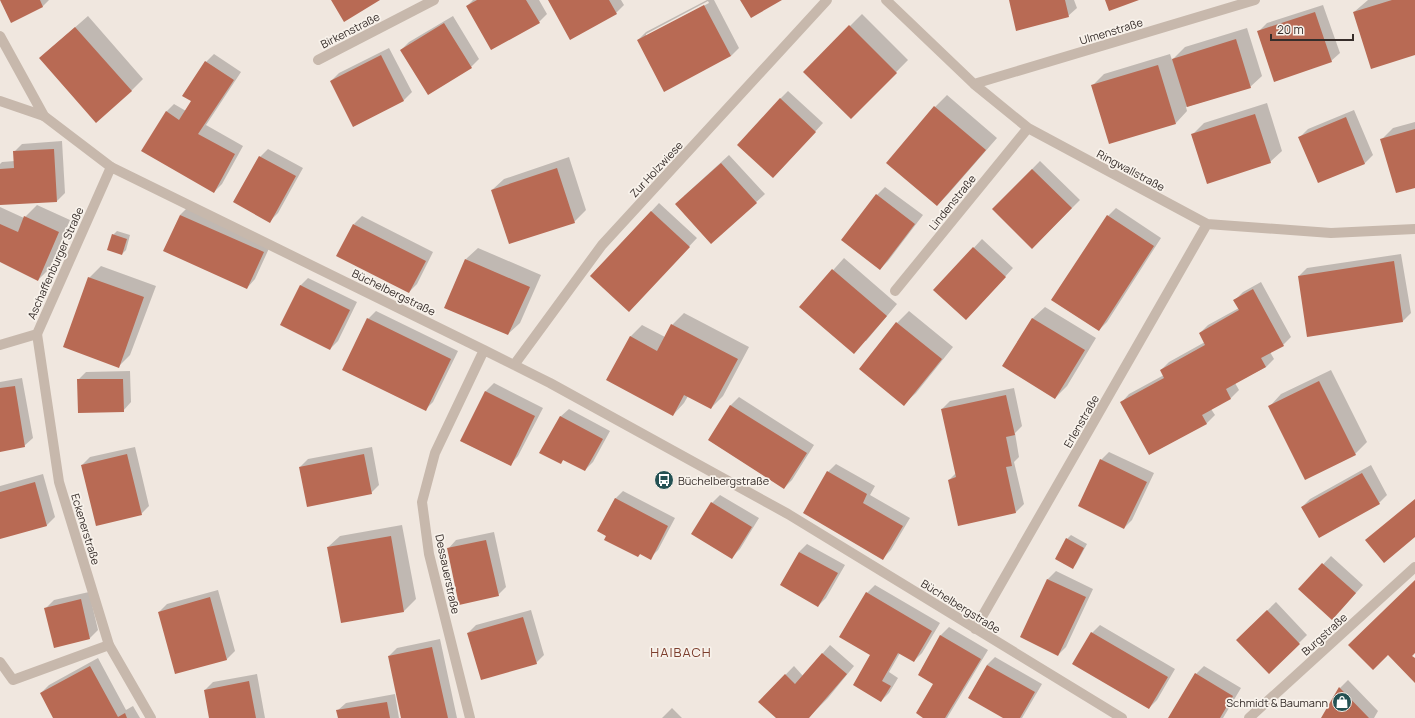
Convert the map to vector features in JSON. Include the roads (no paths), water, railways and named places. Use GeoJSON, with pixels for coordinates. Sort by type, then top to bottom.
{"type":"FeatureCollection","features":[{"type":"Feature","properties":{"kind":"street","name":"Birkenstraße"},"geometry":{"type":"LineString","coordinates":[[318,60],[434,0]]}},
{"type":"Feature","properties":{"kind":"street","name":"Zur Holzwiese"},"geometry":{"type":"LineString","coordinates":[[514,365],[602,245],[827,0]]}},
{"type":"Feature","properties":{"kind":"street","name":"Ringwallstraße"},"geometry":{"type":"LineString","coordinates":[[886,0],[974,84],[1028,128],[1207,224],[1331,233],[1415,229]]}},
{"type":"Feature","properties":{"kind":"street","name":"Ulmenstraße"},"geometry":{"type":"LineString","coordinates":[[974,84],[1255,0]]}},
{"type":"Feature","properties":{"kind":"street","name":"Büchelbergstraße"},"geometry":{"type":"LineString","coordinates":[[0,36],[44,116],[111,166],[514,365],[788,514],[1122,718]]}},
{"type":"Feature","properties":{"kind":"street"},"geometry":{"type":"LineString","coordinates":[[0,101],[44,116]]}},
{"type":"Feature","properties":{"kind":"street","name":"Lindenstraße"},"geometry":{"type":"LineString","coordinates":[[896,291],[1028,128]]}},
{"type":"Feature","properties":{"kind":"street","name":"Aschaffenburger Straße"},"geometry":{"type":"LineString","coordinates":[[0,345],[37,334],[111,166]]}},
{"type":"Feature","properties":{"kind":"street","name":"Erlenstraße"},"geometry":{"type":"LineString","coordinates":[[974,629],[1207,224]]}},
{"type":"Feature","properties":{"kind":"street","name":"Eckenerstraße"},"geometry":{"type":"LineString","coordinates":[[37,334],[59,482],[110,645],[151,718]]}},
{"type":"Feature","properties":{"kind":"street","name":"Dessauerstraße"},"geometry":{"type":"LineString","coordinates":[[470,718],[429,554],[422,502],[435,453],[484,350]]}},
{"type":"Feature","properties":{"kind":"street","name":"Burgstraße"},"geometry":{"type":"LineString","coordinates":[[1249,718],[1415,567]]}},
{"type":"Feature","properties":{"kind":"street"},"geometry":{"type":"LineString","coordinates":[[0,662],[13,680],[110,645]]}},
{"type":"Feature","properties":{"kind":"place","name":"Büchelbergstraße"},"geometry":{"type":"Point","coordinates":[664,480]}},
{"type":"Feature","properties":{"kind":"place","name":"Schmidt & Baumann"},"geometry":{"type":"Point","coordinates":[1342,702]}},
{"type":"Feature","properties":{"kind":"district","name":"HAIBACH"},"geometry":{"type":"Point","coordinates":[681,652]}}]}
